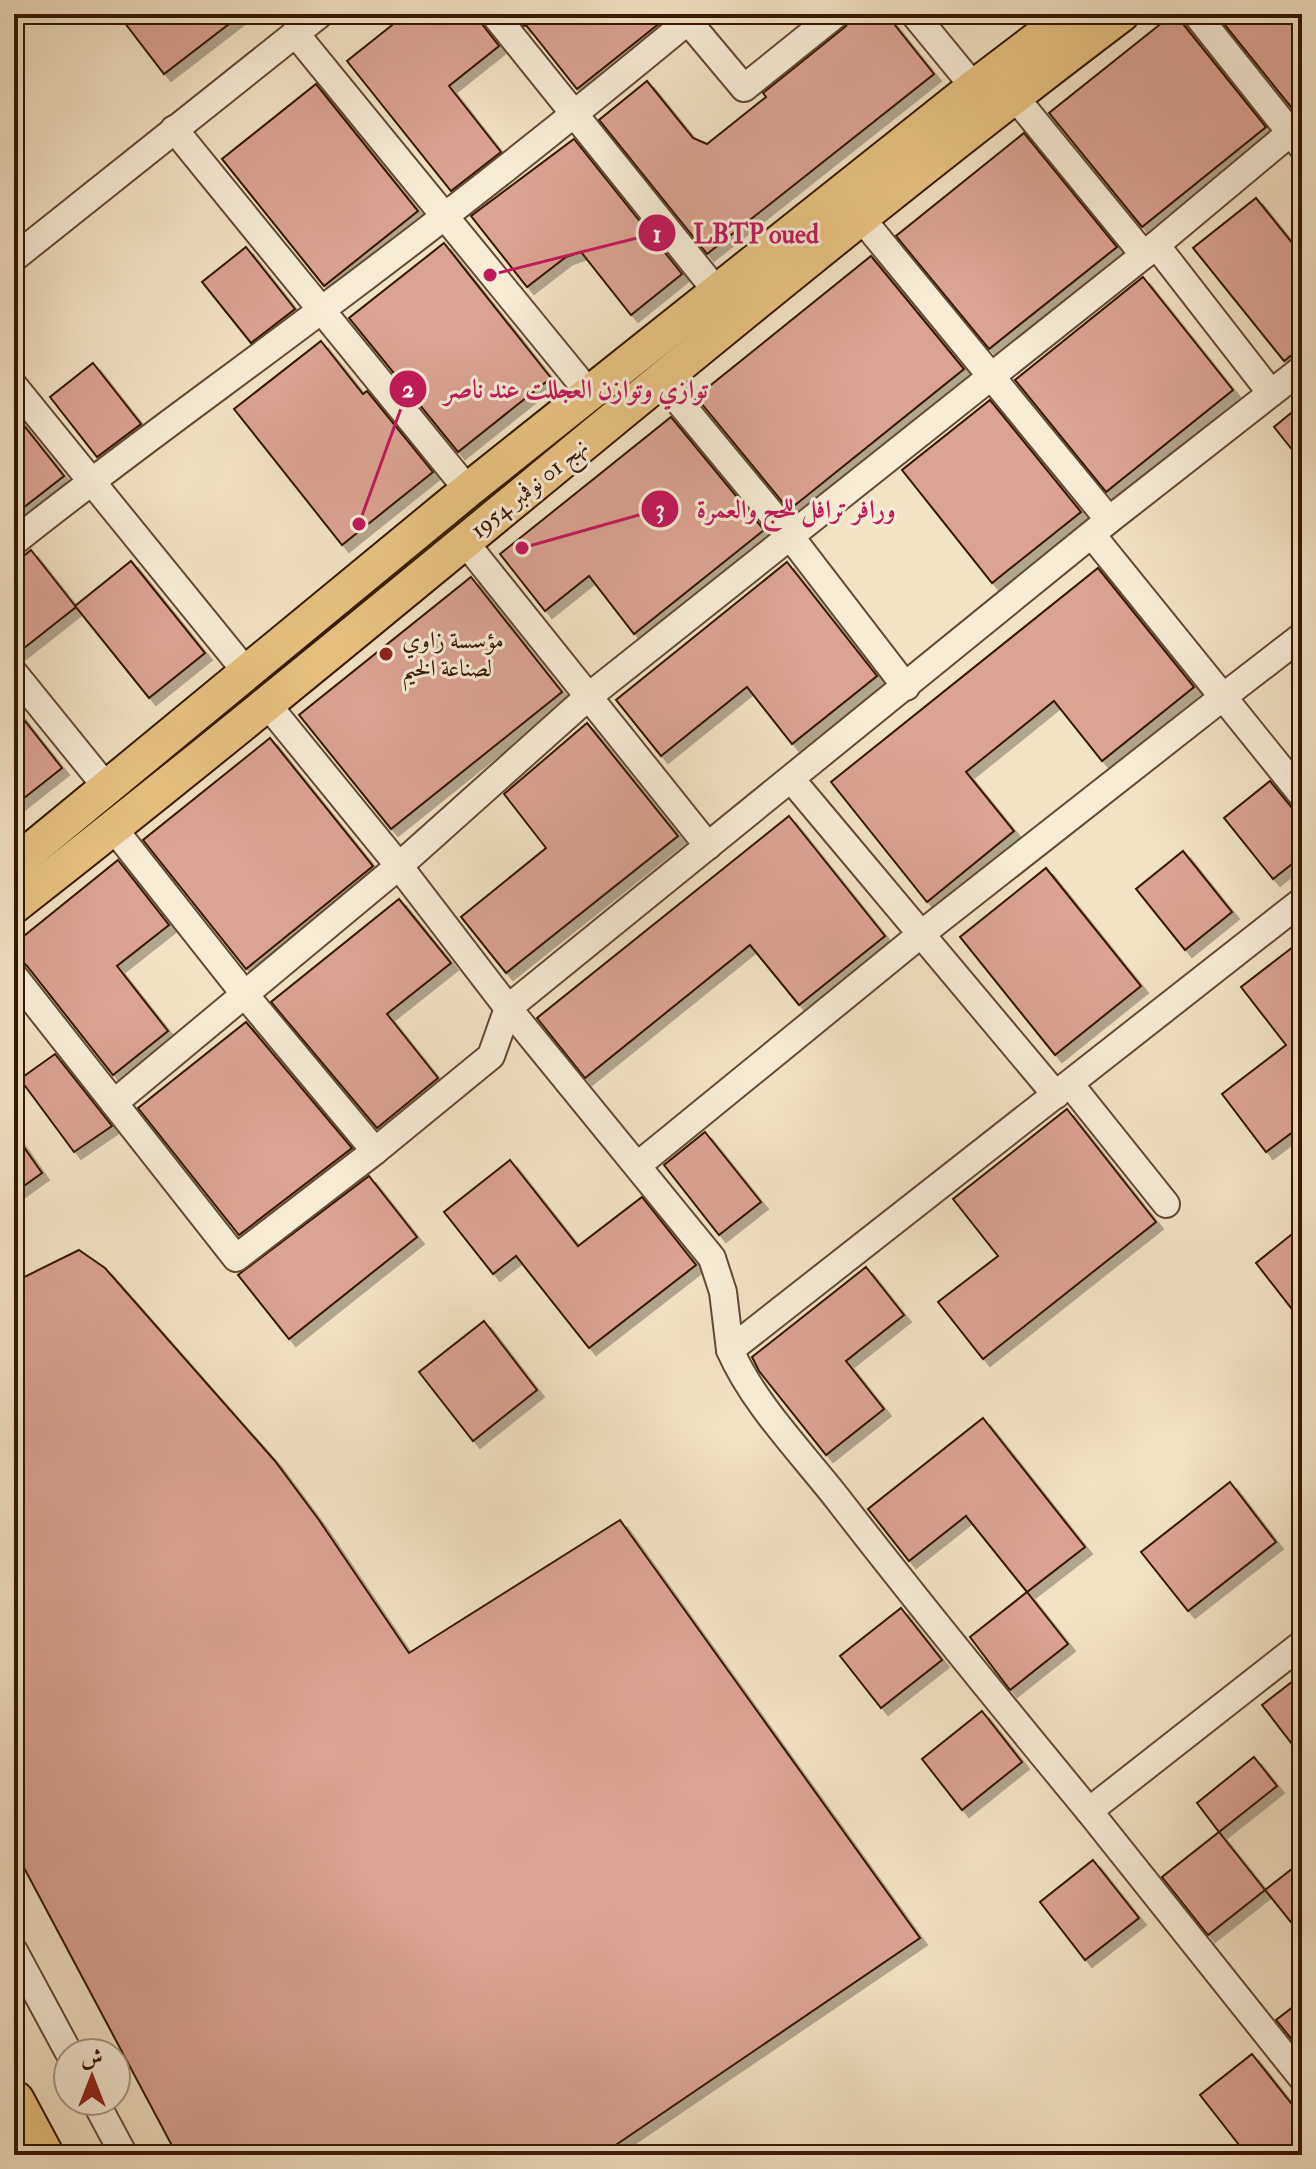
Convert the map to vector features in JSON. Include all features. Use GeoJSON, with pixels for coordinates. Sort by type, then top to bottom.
{"type":"FeatureCollection","features":[{"type":"Feature","properties":{"kind":"highway"},"geometry":{"type":"LineString","coordinates":[[14,2101],[43,2155]]}},
{"type":"Feature","properties":{"kind":"main road","name":"نهج 01 نوفمبر 1954"},"geometry":{"type":"LineString","coordinates":[[14,864],[468,490],[974,87],[1063,33],[1122,14]]}},
{"type":"Feature","properties":{"kind":"main road","name":"نهج 01 نوفمبر 1954"},"geometry":{"type":"LineString","coordinates":[[14,906],[114,829],[661,380],[1014,96],[1063,33]]}},
{"type":"Feature","properties":{"kind":"street"},"geometry":{"type":"LineString","coordinates":[[14,258],[320,14]]}},
{"type":"Feature","properties":{"kind":"street"},"geometry":{"type":"LineString","coordinates":[[494,14],[718,293]]}},
{"type":"Feature","properties":{"kind":"street"},"geometry":{"type":"LineString","coordinates":[[14,542],[91,480],[444,217],[574,115],[685,18],[744,88],[836,14]]}},
{"type":"Feature","properties":{"kind":"street"},"geometry":{"type":"LineString","coordinates":[[914,14],[974,87]]}},
{"type":"Feature","properties":{"kind":"street"},"geometry":{"type":"LineString","coordinates":[[114,1103],[399,866],[588,697],[1298,135],[1196,14]]}},
{"type":"Feature","properties":{"kind":"street"},"geometry":{"type":"LineString","coordinates":[[295,33],[590,394]]}},
{"type":"Feature","properties":{"kind":"street"},"geometry":{"type":"LineString","coordinates":[[1014,96],[1271,393]]}},
{"type":"Feature","properties":{"kind":"street"},"geometry":{"type":"LineString","coordinates":[[174,129],[468,490]]}},
{"type":"Feature","properties":{"kind":"street"},"geometry":{"type":"LineString","coordinates":[[862,219],[990,377],[1223,697],[1302,795]]}},
{"type":"Feature","properties":{"kind":"street"},"geometry":{"type":"LineString","coordinates":[[14,976],[236,1258],[375,1151],[491,1056],[508,1008],[1302,369]]}},
{"type":"Feature","properties":{"kind":"street"},"geometry":{"type":"LineString","coordinates":[[661,380],[790,536],[906,687]]}},
{"type":"Feature","properties":{"kind":"street"},"geometry":{"type":"LineString","coordinates":[[14,386],[248,674]]}},
{"type":"Feature","properties":{"kind":"street"},"geometry":{"type":"LineString","coordinates":[[464,541],[708,846]]}},
{"type":"Feature","properties":{"kind":"street"},"geometry":{"type":"LineString","coordinates":[[638,1165],[920,935],[1302,636]]}},
{"type":"Feature","properties":{"kind":"street"},"geometry":{"type":"LineString","coordinates":[[14,673],[108,789]]}},
{"type":"Feature","properties":{"kind":"street"},"geometry":{"type":"LineString","coordinates":[[267,704],[399,866],[607,1132],[638,1165],[712,1258],[723,1292],[730,1350],[738,1370],[801,1454],[939,1630],[1089,1811],[1302,2078]]}},
{"type":"Feature","properties":{"kind":"street"},"geometry":{"type":"LineString","coordinates":[[791,779],[920,935],[1166,1204]]}},
{"type":"Feature","properties":{"kind":"street"},"geometry":{"type":"LineString","coordinates":[[114,829],[246,996],[375,1151]]}},
{"type":"Feature","properties":{"kind":"street"},"geometry":{"type":"LineString","coordinates":[[730,1350],[1302,901]]}},
{"type":"Feature","properties":{"kind":"street"},"geometry":{"type":"LineString","coordinates":[[1089,1811],[1302,1644]]}},
{"type":"Feature","properties":{"kind":"street"},"geometry":{"type":"LineString","coordinates":[[14,1951],[60,2037]]}},
{"type":"Feature","properties":{"kind":"street"},"geometry":{"type":"LineString","coordinates":[[104,2117],[124,2155]]}},
{"type":"Feature","properties":{"kind":"building"},"geometry":{"type":"Polygon","coordinates":[[[118,14],[242,14],[164,74],[118,14]]]}},
{"type":"Feature","properties":{"kind":"building"},"geometry":{"type":"Polygon","coordinates":[[[406,14],[478,14],[499,46],[449,86],[501,152],[451,191],[347,61],[406,14]]]}},
{"type":"Feature","properties":{"kind":"building"},"geometry":{"type":"Polygon","coordinates":[[[515,14],[666,14],[666,18],[577,89],[515,14]]]}},
{"type":"Feature","properties":{"kind":"building"},"geometry":{"type":"Polygon","coordinates":[[[852,14],[886,14],[934,74],[707,254],[599,120],[647,81],[693,138],[707,144],[766,97],[763,93],[846,26],[852,14]]]}},
{"type":"Feature","properties":{"kind":"building"},"geometry":{"type":"Polygon","coordinates":[[[1173,14],[1180,14],[1183,24],[1266,127],[1142,227],[1049,113],[1173,14]]]}},
{"type":"Feature","properties":{"kind":"building"},"geometry":{"type":"Polygon","coordinates":[[[1216,14],[1302,14],[1302,98],[1291,107],[1216,14]]]}},
{"type":"Feature","properties":{"kind":"building"},"geometry":{"type":"Polygon","coordinates":[[[316,84],[418,211],[324,286],[222,159],[316,84]]]}},
{"type":"Feature","properties":{"kind":"building"},"geometry":{"type":"Polygon","coordinates":[[[1024,133],[1117,247],[989,349],[896,236],[1024,133]]]}},
{"type":"Feature","properties":{"kind":"building"},"geometry":{"type":"Polygon","coordinates":[[[574,139],[682,274],[631,315],[581,252],[566,257],[527,287],[471,216],[574,139]]]}},
{"type":"Feature","properties":{"kind":"building"},"geometry":{"type":"Polygon","coordinates":[[[1256,198],[1302,255],[1302,347],[1284,361],[1193,248],[1256,198]]]}},
{"type":"Feature","properties":{"kind":"building"},"geometry":{"type":"Polygon","coordinates":[[[444,243],[551,378],[458,452],[349,318],[444,243]]]}},
{"type":"Feature","properties":{"kind":"building"},"geometry":{"type":"Polygon","coordinates":[[[246,247],[295,309],[251,343],[202,282],[246,247]]]}},
{"type":"Feature","properties":{"kind":"building"},"geometry":{"type":"Polygon","coordinates":[[[871,256],[964,369],[789,510],[696,397],[871,256]]]}},
{"type":"Feature","properties":{"kind":"building"},"geometry":{"type":"Polygon","coordinates":[[[1143,277],[1233,390],[1106,492],[1015,380],[1143,277]]]}},
{"type":"Feature","properties":{"kind":"building"},"geometry":{"type":"Polygon","coordinates":[[[321,341],[363,394],[367,391],[433,472],[342,545],[234,409],[321,341]]]}},
{"type":"Feature","properties":{"kind":"building"},"geometry":{"type":"Polygon","coordinates":[[[93,363],[141,424],[97,457],[50,397],[93,363]]]}},
{"type":"Feature","properties":{"kind":"building"},"geometry":{"type":"Polygon","coordinates":[[[990,400],[1081,512],[992,583],[902,470],[990,400]]]}},
{"type":"Feature","properties":{"kind":"building"},"geometry":{"type":"Polygon","coordinates":[[[1302,404],[1302,462],[1274,427],[1302,404]]]}},
{"type":"Feature","properties":{"kind":"building"},"geometry":{"type":"Polygon","coordinates":[[[14,413],[64,476],[14,515],[14,413]]]}},
{"type":"Feature","properties":{"kind":"building"},"geometry":{"type":"Polygon","coordinates":[[[671,417],[764,530],[634,634],[589,576],[545,611],[500,554],[671,417]]]}},
{"type":"Feature","properties":{"kind":"building"},"geometry":{"type":"Polygon","coordinates":[[[31,550],[76,607],[14,656],[14,564],[31,550]]]}},
{"type":"Feature","properties":{"kind":"building"},"geometry":{"type":"Polygon","coordinates":[[[131,561],[205,653],[149,698],[75,606],[131,561]]]}},
{"type":"Feature","properties":{"kind":"building"},"geometry":{"type":"Polygon","coordinates":[[[787,562],[877,676],[792,744],[747,687],[661,756],[616,700],[787,562]]]}},
{"type":"Feature","properties":{"kind":"building"},"geometry":{"type":"Polygon","coordinates":[[[1098,568],[1194,687],[1102,761],[1054,701],[966,772],[1014,831],[927,902],[831,782],[1098,568]]]}},
{"type":"Feature","properties":{"kind":"building"},"geometry":{"type":"Polygon","coordinates":[[[471,577],[562,692],[391,829],[299,715],[471,577]]]}},
{"type":"Feature","properties":{"kind":"building"},"geometry":{"type":"Polygon","coordinates":[[[14,707],[62,768],[14,806],[14,707]]]}},
{"type":"Feature","properties":{"kind":"building"},"geometry":{"type":"Polygon","coordinates":[[[587,723],[678,836],[506,973],[461,917],[546,848],[504,794],[587,723]]]}},
{"type":"Feature","properties":{"kind":"building"},"geometry":{"type":"Polygon","coordinates":[[[270,738],[373,866],[246,969],[143,840],[270,738]]]}},
{"type":"Feature","properties":{"kind":"building"},"geometry":{"type":"Polygon","coordinates":[[[1270,781],[1302,820],[1302,856],[1273,879],[1224,818],[1270,781]]]}},
{"type":"Feature","properties":{"kind":"building"},"geometry":{"type":"Polygon","coordinates":[[[789,816],[885,936],[799,1005],[750,945],[585,1078],[537,1018],[789,816]]]}},
{"type":"Feature","properties":{"kind":"building"},"geometry":{"type":"Polygon","coordinates":[[[1183,851],[1232,912],[1185,950],[1136,889],[1183,851]]]}},
{"type":"Feature","properties":{"kind":"building"},"geometry":{"type":"Polygon","coordinates":[[[118,860],[169,925],[117,966],[168,1031],[113,1075],[27,966],[14,954],[14,944],[118,860]]]}},
{"type":"Feature","properties":{"kind":"building"},"geometry":{"type":"Polygon","coordinates":[[[1046,868],[1141,986],[1055,1055],[960,937],[1046,868]]]}},
{"type":"Feature","properties":{"kind":"building"},"geometry":{"type":"Polygon","coordinates":[[[399,899],[451,963],[387,1014],[438,1078],[377,1128],[271,1002],[399,899]]]}},
{"type":"Feature","properties":{"kind":"building"},"geometry":{"type":"Polygon","coordinates":[[[1302,940],[1302,1125],[1266,1152],[1222,1094],[1286,1045],[1241,987],[1302,940]]]}},
{"type":"Feature","properties":{"kind":"building"},"geometry":{"type":"Polygon","coordinates":[[[246,1022],[352,1148],[239,1235],[138,1108],[246,1022]]]}},
{"type":"Feature","properties":{"kind":"building"},"geometry":{"type":"Polygon","coordinates":[[[55,1054],[112,1126],[74,1152],[20,1079],[55,1054]]]}},
{"type":"Feature","properties":{"kind":"building"},"geometry":{"type":"Polygon","coordinates":[[[1067,1109],[1156,1222],[983,1359],[938,1302],[998,1256],[953,1199],[1067,1109]]]}},
{"type":"Feature","properties":{"kind":"building"},"geometry":{"type":"Polygon","coordinates":[[[705,1132],[761,1202],[719,1235],[664,1165],[705,1132]]]}},
{"type":"Feature","properties":{"kind":"building"},"geometry":{"type":"Polygon","coordinates":[[[14,1133],[42,1173],[14,1193],[14,1133]]]}},
{"type":"Feature","properties":{"kind":"building"},"geometry":{"type":"Polygon","coordinates":[[[510,1160],[578,1246],[642,1197],[696,1265],[589,1348],[516,1256],[493,1274],[444,1212],[510,1160]]]}},
{"type":"Feature","properties":{"kind":"building"},"geometry":{"type":"Polygon","coordinates":[[[369,1176],[417,1237],[289,1339],[238,1275],[369,1176]]]}},
{"type":"Feature","properties":{"kind":"building"},"geometry":{"type":"Polygon","coordinates":[[[1302,1226],[1302,1322],[1256,1263],[1302,1226]]]}},
{"type":"Feature","properties":{"kind":"building"},"geometry":{"type":"Polygon","coordinates":[[[79,1250],[105,1268],[275,1461],[409,1653],[620,1520],[920,1938],[601,2155],[177,2155],[132,2071],[132,2037],[114,2037],[14,1849],[14,1282],[79,1250]]]}},
{"type":"Feature","properties":{"kind":"building"},"geometry":{"type":"Polygon","coordinates":[[[866,1267],[904,1315],[846,1361],[884,1409],[826,1455],[759,1371],[752,1357],[866,1267]]]}},
{"type":"Feature","properties":{"kind":"building"},"geometry":{"type":"Polygon","coordinates":[[[484,1321],[537,1390],[473,1441],[419,1372],[484,1321]]]}},
{"type":"Feature","properties":{"kind":"building"},"geometry":{"type":"Polygon","coordinates":[[[983,1418],[1085,1547],[1027,1592],[966,1516],[909,1561],[868,1509],[983,1418]]]}},
{"type":"Feature","properties":{"kind":"building"},"geometry":{"type":"Polygon","coordinates":[[[1230,1482],[1276,1542],[1188,1611],[1141,1552],[1230,1482]]]}},
{"type":"Feature","properties":{"kind":"building"},"geometry":{"type":"Polygon","coordinates":[[[1027,1592],[1068,1644],[1010,1690],[970,1637],[1027,1592]]]}},
{"type":"Feature","properties":{"kind":"building"},"geometry":{"type":"Polygon","coordinates":[[[901,1608],[942,1660],[881,1708],[840,1656],[901,1608]]]}},
{"type":"Feature","properties":{"kind":"building"},"geometry":{"type":"Polygon","coordinates":[[[1302,1674],[1302,1757],[1262,1705],[1302,1674]]]}},
{"type":"Feature","properties":{"kind":"building"},"geometry":{"type":"Polygon","coordinates":[[[982,1711],[1022,1762],[962,1810],[922,1759],[982,1711]]]}},
{"type":"Feature","properties":{"kind":"building"},"geometry":{"type":"Polygon","coordinates":[[[1254,1757],[1277,1786],[1219,1832],[1197,1803],[1254,1757]]]}},
{"type":"Feature","properties":{"kind":"building"},"geometry":{"type":"Polygon","coordinates":[[[1219,1832],[1265,1890],[1208,1935],[1162,1877],[1219,1832]]]}},
{"type":"Feature","properties":{"kind":"building"},"geometry":{"type":"Polygon","coordinates":[[[1093,1860],[1139,1918],[1085,1960],[1040,1902],[1093,1860]]]}},
{"type":"Feature","properties":{"kind":"building"},"geometry":{"type":"Polygon","coordinates":[[[1302,1861],[1302,1936],[1265,1890],[1302,1861]]]}},
{"type":"Feature","properties":{"kind":"building"},"geometry":{"type":"Polygon","coordinates":[[[1302,2000],[1302,2052],[1276,2020],[1302,2000]]]}},
{"type":"Feature","properties":{"kind":"building"},"geometry":{"type":"Polygon","coordinates":[[[1252,2054],[1302,2117],[1302,2155],[1247,2155],[1200,2095],[1252,2054]]]}},
{"type":"Feature","properties":{"kind":"place","name":"LBTP oued"},"geometry":{"type":"Point","coordinates":[490,275]}},
{"type":"Feature","properties":{"kind":"place","name":"توازي وتوازن العجللت عند ناصر"},"geometry":{"type":"Point","coordinates":[359,524]}},
{"type":"Feature","properties":{"kind":"place","name":"ورافر ترافل للحج والعمرة"},"geometry":{"type":"Point","coordinates":[522,548]}},
{"type":"Feature","properties":{"kind":"place","name":"مؤسسة زاوي لصناعة الخيم"},"geometry":{"type":"Point","coordinates":[386,654]}}]}
